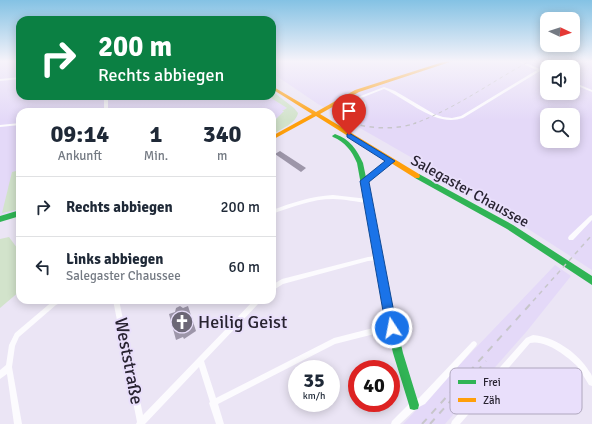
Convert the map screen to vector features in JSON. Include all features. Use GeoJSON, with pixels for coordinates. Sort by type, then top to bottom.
{"type":"FeatureCollection","features":[{"type":"Feature","properties":{"kind":"street"},"geometry":{"type":"LineString","coordinates":[[276,136],[357,91],[389,81]]}},
{"type":"Feature","properties":{"kind":"street"},"geometry":{"type":"LineString","coordinates":[[358,112],[364,107],[364,103],[359,98],[384,88],[436,116],[448,120],[455,120],[521,81]]}},
{"type":"Feature","properties":{"kind":"street"},"geometry":{"type":"LineString","coordinates":[[580,86],[592,91]]}},
{"type":"Feature","properties":{"kind":"street","name":"Salegaster Chaussee"},"geometry":{"type":"LineString","coordinates":[[276,90],[391,161],[518,231],[592,281]]}},
{"type":"Feature","properties":{"kind":"street"},"geometry":{"type":"LineString","coordinates":[[298,104],[315,108],[330,105]]}},
{"type":"Feature","properties":{"kind":"street"},"geometry":{"type":"LineString","coordinates":[[298,104],[303,113],[302,122]]}},
{"type":"Feature","properties":{"kind":"street"},"geometry":{"type":"LineString","coordinates":[[302,122],[328,123],[329,120],[326,111],[330,105]]}},
{"type":"Feature","properties":{"kind":"street"},"geometry":{"type":"LineString","coordinates":[[0,126],[16,124]]}},
{"type":"Feature","properties":{"kind":"street"},"geometry":{"type":"LineString","coordinates":[[335,136],[340,137],[346,142],[355,152],[360,163],[392,328],[414,405]]}},
{"type":"Feature","properties":{"kind":"street"},"geometry":{"type":"LineString","coordinates":[[364,181],[391,161]]}},
{"type":"Feature","properties":{"kind":"street"},"geometry":{"type":"LineString","coordinates":[[276,211],[308,200],[323,198],[341,197],[368,201]]}},
{"type":"Feature","properties":{"kind":"street"},"geometry":{"type":"LineString","coordinates":[[0,218],[16,214]]}},
{"type":"Feature","properties":{"kind":"street"},"geometry":{"type":"LineString","coordinates":[[572,238],[592,217]]}},
{"type":"Feature","properties":{"kind":"street"},"geometry":{"type":"LineString","coordinates":[[276,286],[282,282],[361,261],[378,258]]}},
{"type":"Feature","properties":{"kind":"street"},"geometry":{"type":"LineString","coordinates":[[18,424],[10,368],[12,345],[17,335],[53,304]]}},
{"type":"Feature","properties":{"kind":"street","name":"Weststraße"},"geometry":{"type":"LineString","coordinates":[[117,304],[140,423]]}},
{"type":"Feature","properties":{"kind":"street"},"geometry":{"type":"LineString","coordinates":[[140,423],[254,304]]}},
{"type":"Feature","properties":{"kind":"street"},"geometry":{"type":"LineString","coordinates":[[213,403],[334,342],[381,329],[392,328]]}},
{"type":"Feature","properties":{"kind":"street"},"geometry":{"type":"LineString","coordinates":[[504,368],[528,340],[533,338],[540,339],[570,355],[581,366],[592,382]]}},
{"type":"Feature","properties":{"kind":"street"},"geometry":{"type":"LineString","coordinates":[[452,368],[474,344]]}},
{"type":"Feature","properties":{"kind":"street"},"geometry":{"type":"LineString","coordinates":[[201,361],[220,424]]}},
{"type":"Feature","properties":{"kind":"street"},"geometry":{"type":"LineString","coordinates":[[0,374],[10,368]]}},
{"type":"Feature","properties":{"kind":"street"},"geometry":{"type":"LineString","coordinates":[[396,424],[414,405],[422,401],[450,370]]}},
{"type":"Feature","properties":{"kind":"street"},"geometry":{"type":"LineString","coordinates":[[456,424],[465,414]]}},
{"type":"Feature","properties":{"kind":"shaded area"},"geometry":{"type":"Polygon","coordinates":[[[0,81],[16,81],[16,100],[274,100],[287,108],[282,111],[284,112],[276,119],[276,108],[16,108],[16,211],[0,215],[0,81]]]}},
{"type":"Feature","properties":{"kind":"shaded area"},"geometry":{"type":"Polygon","coordinates":[[[284,81],[540,81],[540,100],[580,100],[580,81],[592,81],[592,270],[463,187],[318,104],[284,81]]]}},
{"type":"Feature","properties":{"kind":"shaded area"},"geometry":{"type":"Polygon","coordinates":[[[555,265],[571,276],[527,331],[494,368],[457,368],[555,265]]]}},
{"type":"Feature","properties":{"kind":"shaded area"},"geometry":{"type":"Polygon","coordinates":[[[450,375],[450,414],[454,414],[445,424],[403,424],[450,375]]]}},
{"type":"Feature","properties":{"kind":"green space"},"geometry":{"type":"Polygon","coordinates":[[[276,94],[298,113],[297,117],[291,123],[276,132],[276,119],[284,111],[282,111],[287,108],[274,100],[276,100],[276,94]]]}},
{"type":"Feature","properties":{"kind":"green space"},"geometry":{"type":"Polygon","coordinates":[[[16,171],[16,210],[2,213],[12,172],[16,171]]]}},
{"type":"Feature","properties":{"kind":"green space"},"geometry":{"type":"Polygon","coordinates":[[[9,237],[16,247],[16,294],[0,308],[0,239],[9,237]]]}},
{"type":"Feature","properties":{"kind":"building"},"geometry":{"type":"Polygon","coordinates":[[[280,151],[306,168],[301,172],[276,153],[280,151]]]}},
{"type":"Feature","properties":{"kind":"building","name":"Heilig Geist"},"geometry":{"type":"Polygon","coordinates":[[[180,306],[183,308],[188,306],[196,331],[184,339],[183,337],[176,340],[169,314],[175,312],[176,308],[180,306]]]}},
{"type":"Feature","properties":{"kind":"railway"},"geometry":{"type":"LineString","coordinates":[[415,123],[444,111],[495,81]]}},
{"type":"Feature","properties":{"kind":"railway"},"geometry":{"type":"LineString","coordinates":[[336,117],[353,123]]}},
{"type":"Feature","properties":{"kind":"railway"},"geometry":{"type":"LineString","coordinates":[[353,123],[367,127],[384,128],[400,127],[415,123]]}},
{"type":"Feature","properties":{"kind":"railway"},"geometry":{"type":"LineString","coordinates":[[533,301],[592,235]]}},
{"type":"Feature","properties":{"kind":"railway"},"geometry":{"type":"LineString","coordinates":[[473,368],[534,300]]}},
{"type":"Feature","properties":{"kind":"railway"},"geometry":{"type":"LineString","coordinates":[[480,368],[486,361]]}},
{"type":"Feature","properties":{"kind":"railway"},"geometry":{"type":"LineString","coordinates":[[422,424],[450,393]]}},
{"type":"Feature","properties":{"kind":"railway"},"geometry":{"type":"LineString","coordinates":[[430,424],[450,402]]}},
{"type":"Feature","properties":{"kind":"traffic: fast"},"geometry":{"type":"LineString","coordinates":[[335,136],[344,140],[350,146],[360,163],[392,327],[398,353],[414,405]]}},
{"type":"Feature","properties":{"kind":"traffic: fast"},"geometry":{"type":"LineString","coordinates":[[417,176],[510,227],[592,281]]}},
{"type":"Feature","properties":{"kind":"traffic: fast"},"geometry":{"type":"LineString","coordinates":[[0,219],[16,214]]}},
{"type":"Feature","properties":{"kind":"traffic: slow"},"geometry":{"type":"LineString","coordinates":[[276,136],[357,91],[389,81]]}},
{"type":"Feature","properties":{"kind":"traffic: slow"},"geometry":{"type":"LineString","coordinates":[[276,89],[417,176]]}},
{"type":"Feature","properties":{"kind":"place","name":"Heilig Geist"},"geometry":{"type":"Point","coordinates":[182,322]}},
{"type":"Feature","properties":{"kind":"route"},"geometry":{"type":"LineString","coordinates":[[349,135],[391,161],[368,177],[364,181],[364,185],[392,328]]}}]}
